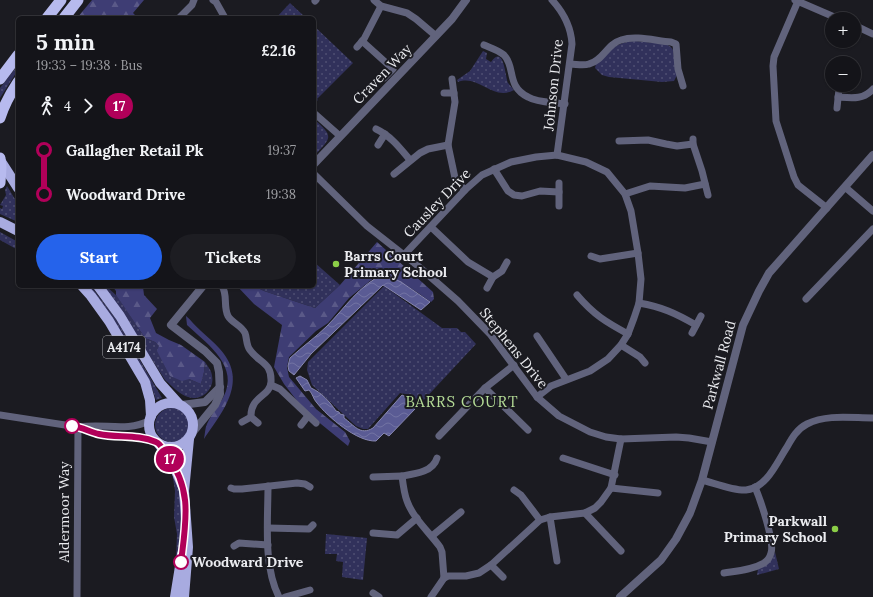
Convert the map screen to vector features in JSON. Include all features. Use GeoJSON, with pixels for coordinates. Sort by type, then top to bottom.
{"type":"FeatureCollection","features":[{"type":"Feature","properties":{"kind":"highway"},"geometry":{"type":"LineString","coordinates":[[49,16],[61,0]]}},
{"type":"Feature","properties":{"kind":"highway"},"geometry":{"type":"LineString","coordinates":[[66,16],[78,0]]}},
{"type":"Feature","properties":{"kind":"highway"},"geometry":{"type":"LineString","coordinates":[[0,79],[16,59]]}},
{"type":"Feature","properties":{"kind":"highway"},"geometry":{"type":"LineString","coordinates":[[0,118],[7,99],[16,85]]}},
{"type":"Feature","properties":{"kind":"highway"},"geometry":{"type":"LineString","coordinates":[[0,159],[0,183]]}},
{"type":"Feature","properties":{"kind":"main road"},"geometry":{"type":"LineString","coordinates":[[0,159],[16,185]]}},
{"type":"Feature","properties":{"kind":"main road"},"geometry":{"type":"LineString","coordinates":[[0,222],[16,230]]}},
{"type":"Feature","properties":{"kind":"main road","name":"A4174"},"geometry":{"type":"LineString","coordinates":[[84,288],[109,321],[145,382],[150,400],[149,428],[152,438],[172,462],[184,491]]}},
{"type":"Feature","properties":{"kind":"main road","name":"A4174"},"geometry":{"type":"LineString","coordinates":[[99,288],[120,316],[160,383],[180,404],[189,410],[193,417],[194,425],[191,436],[184,491],[188,547],[184,597]]}},
{"type":"Feature","properties":{"kind":"main road"},"geometry":{"type":"LineString","coordinates":[[150,418],[159,406],[170,402],[180,404]]}},
{"type":"Feature","properties":{"kind":"main road"},"geometry":{"type":"LineString","coordinates":[[157,443],[165,446],[176,447],[183,444],[191,436]]}},
{"type":"Feature","properties":{"kind":"main road","name":"A4174"},"geometry":{"type":"LineString","coordinates":[[175,597],[186,523]]}},
{"type":"Feature","properties":{"kind":"street"},"geometry":{"type":"LineString","coordinates":[[181,16],[192,5],[194,0]]}},
{"type":"Feature","properties":{"kind":"street"},"geometry":{"type":"LineString","coordinates":[[213,0],[216,2],[224,16]]}},
{"type":"Feature","properties":{"kind":"street"},"geometry":{"type":"LineString","coordinates":[[374,0],[381,6],[407,13],[436,36]]}},
{"type":"Feature","properties":{"kind":"street","name":"Craven Way"},"geometry":{"type":"LineString","coordinates":[[316,162],[452,19],[466,0]]}},
{"type":"Feature","properties":{"kind":"street","name":"Johnson Drive"},"geometry":{"type":"LineString","coordinates":[[552,0],[558,7],[572,34],[570,64],[557,155]]}},
{"type":"Feature","properties":{"kind":"street"},"geometry":{"type":"LineString","coordinates":[[825,13],[796,0],[774,57],[773,66],[776,121],[794,177],[798,184],[827,208]]}},
{"type":"Feature","properties":{"kind":"street"},"geometry":{"type":"LineString","coordinates":[[356,47],[362,41],[381,6]]}},
{"type":"Feature","properties":{"kind":"street"},"geometry":{"type":"LineString","coordinates":[[861,28],[873,34]]}},
{"type":"Feature","properties":{"kind":"street"},"geometry":{"type":"LineString","coordinates":[[570,64],[591,64],[602,56],[612,44],[620,40],[632,38],[671,42],[676,44],[678,69],[683,86]]}},
{"type":"Feature","properties":{"kind":"street"},"geometry":{"type":"LineString","coordinates":[[362,41],[393,69],[384,78]]}},
{"type":"Feature","properties":{"kind":"street"},"geometry":{"type":"LineString","coordinates":[[484,45],[495,49],[504,56],[510,65],[513,82],[518,90],[523,94],[533,100],[565,104]]}},
{"type":"Feature","properties":{"kind":"street"},"geometry":{"type":"LineString","coordinates":[[452,79],[455,102],[448,145],[455,178],[465,190]]}},
{"type":"Feature","properties":{"kind":"street"},"geometry":{"type":"LineString","coordinates":[[838,97],[855,99],[864,97],[873,89]]}},
{"type":"Feature","properties":{"kind":"street"},"geometry":{"type":"LineString","coordinates":[[837,108],[839,92]]}},
{"type":"Feature","properties":{"kind":"street"},"geometry":{"type":"LineString","coordinates":[[444,93],[454,93]]}},
{"type":"Feature","properties":{"kind":"street"},"geometry":{"type":"LineString","coordinates":[[316,115],[340,136]]}},
{"type":"Feature","properties":{"kind":"street"},"geometry":{"type":"LineString","coordinates":[[376,129],[395,142],[410,160]]}},
{"type":"Feature","properties":{"kind":"street"},"geometry":{"type":"LineString","coordinates":[[378,145],[385,134]]}},
{"type":"Feature","properties":{"kind":"street"},"geometry":{"type":"LineString","coordinates":[[619,141],[648,140],[677,146],[693,142],[708,195]]}},
{"type":"Feature","properties":{"kind":"street"},"geometry":{"type":"LineString","coordinates":[[394,174],[410,160],[428,148],[448,145]]}},
{"type":"Feature","properties":{"kind":"street","name":"Causley Drive"},"geometry":{"type":"LineString","coordinates":[[404,255],[431,228],[465,190],[482,175],[511,162],[557,155],[586,162],[607,172],[625,194],[631,212],[641,279],[639,303],[628,334],[621,345],[608,359],[590,371],[551,386],[537,397]]}},
{"type":"Feature","properties":{"kind":"street","name":"Parkwall Road"},"geometry":{"type":"LineString","coordinates":[[620,597],[652,569],[667,552],[690,513],[702,480],[739,337],[748,312],[769,274],[873,155]]}},
{"type":"Feature","properties":{"kind":"street"},"geometry":{"type":"LineString","coordinates":[[494,169],[508,191],[514,195],[522,196],[540,191],[559,192]]}},
{"type":"Feature","properties":{"kind":"street","name":"Stephens Drive"},"geometry":{"type":"LineString","coordinates":[[316,176],[367,226],[418,266],[458,302],[490,334],[537,397],[559,416],[590,432],[606,437],[621,439],[676,437],[712,442]]}},
{"type":"Feature","properties":{"kind":"street"},"geometry":{"type":"LineString","coordinates":[[559,183],[559,206]]}},
{"type":"Feature","properties":{"kind":"street"},"geometry":{"type":"LineString","coordinates":[[625,194],[650,186],[685,188],[706,184]]}},
{"type":"Feature","properties":{"kind":"street"},"geometry":{"type":"LineString","coordinates":[[845,187],[873,212]]}},
{"type":"Feature","properties":{"kind":"street"},"geometry":{"type":"LineString","coordinates":[[431,228],[468,262],[493,277]]}},
{"type":"Feature","properties":{"kind":"street"},"geometry":{"type":"LineString","coordinates":[[806,299],[873,229]]}},
{"type":"Feature","properties":{"kind":"street"},"geometry":{"type":"LineString","coordinates":[[591,256],[600,259],[638,253]]}},
{"type":"Feature","properties":{"kind":"street"},"geometry":{"type":"LineString","coordinates":[[487,288],[493,277],[502,271],[507,262]]}},
{"type":"Feature","properties":{"kind":"street"},"geometry":{"type":"LineString","coordinates":[[191,436],[215,405],[220,394],[219,372],[217,363],[205,351],[171,324],[202,288]]}},
{"type":"Feature","properties":{"kind":"street"},"geometry":{"type":"LineString","coordinates":[[223,288],[226,297],[228,315],[232,322],[240,326],[244,332],[250,350],[264,362],[271,375],[270,385],[267,391],[256,400],[251,409],[251,417],[258,423]]}},
{"type":"Feature","properties":{"kind":"street"},"geometry":{"type":"LineString","coordinates":[[577,295],[589,309],[601,319],[628,334]]}},
{"type":"Feature","properties":{"kind":"street"},"geometry":{"type":"LineString","coordinates":[[639,303],[658,306],[677,314],[696,325]]}},
{"type":"Feature","properties":{"kind":"street"},"geometry":{"type":"LineString","coordinates":[[692,333],[701,316]]}},
{"type":"Feature","properties":{"kind":"street"},"geometry":{"type":"LineString","coordinates":[[537,336],[566,379]]}},
{"type":"Feature","properties":{"kind":"street"},"geometry":{"type":"LineString","coordinates":[[621,345],[640,357],[645,363]]}},
{"type":"Feature","properties":{"kind":"street"},"geometry":{"type":"LineString","coordinates":[[439,436],[485,388],[514,365]]}},
{"type":"Feature","properties":{"kind":"street"},"geometry":{"type":"LineString","coordinates":[[270,385],[280,389],[316,424]]}},
{"type":"Feature","properties":{"kind":"street"},"geometry":{"type":"LineString","coordinates":[[180,404],[205,402],[220,387]]}},
{"type":"Feature","properties":{"kind":"street"},"geometry":{"type":"LineString","coordinates":[[485,388],[528,430]]}},
{"type":"Feature","properties":{"kind":"street"},"geometry":{"type":"LineString","coordinates":[[0,415],[78,427],[98,434],[137,437],[157,443]]}},
{"type":"Feature","properties":{"kind":"street"},"geometry":{"type":"LineString","coordinates":[[301,425],[308,416]]}},
{"type":"Feature","properties":{"kind":"street"},"geometry":{"type":"LineString","coordinates":[[242,422],[251,417]]}},
{"type":"Feature","properties":{"kind":"street"},"geometry":{"type":"LineString","coordinates":[[702,480],[740,490],[748,490],[762,483],[770,474],[797,431],[805,425],[818,419],[832,417],[873,418]]}},
{"type":"Feature","properties":{"kind":"street"},"geometry":{"type":"LineString","coordinates":[[78,427],[88,425],[125,426],[143,424],[150,418]]}},
{"type":"Feature","properties":{"kind":"street","name":"Aldermoor Way"},"geometry":{"type":"LineString","coordinates":[[77,597],[78,427]]}},
{"type":"Feature","properties":{"kind":"street"},"geometry":{"type":"LineString","coordinates":[[444,578],[479,573],[491,565],[540,520],[550,517],[584,513],[595,508],[602,502],[612,488],[621,439]]}},
{"type":"Feature","properties":{"kind":"street"},"geometry":{"type":"LineString","coordinates":[[373,477],[402,476],[418,473],[435,465],[437,458]]}},
{"type":"Feature","properties":{"kind":"street"},"geometry":{"type":"LineString","coordinates":[[564,458],[614,475]]}},
{"type":"Feature","properties":{"kind":"street"},"geometry":{"type":"LineString","coordinates":[[402,476],[407,502],[442,552],[444,578],[431,597]]}},
{"type":"Feature","properties":{"kind":"street"},"geometry":{"type":"LineString","coordinates":[[231,488],[234,490],[297,483],[305,484],[310,487]]}},
{"type":"Feature","properties":{"kind":"street"},"geometry":{"type":"LineString","coordinates":[[268,486],[268,545],[271,575],[274,588],[279,597]]}},
{"type":"Feature","properties":{"kind":"street"},"geometry":{"type":"LineString","coordinates":[[724,573],[751,568],[764,563],[771,554],[772,543],[761,500],[756,487]]}},
{"type":"Feature","properties":{"kind":"street"},"geometry":{"type":"LineString","coordinates":[[612,488],[658,493]]}},
{"type":"Feature","properties":{"kind":"street"},"geometry":{"type":"LineString","coordinates":[[514,490],[521,495],[540,520]]}},
{"type":"Feature","properties":{"kind":"street"},"geometry":{"type":"LineString","coordinates":[[432,536],[462,512]]}},
{"type":"Feature","properties":{"kind":"street"},"geometry":{"type":"LineString","coordinates":[[584,513],[621,551]]}},
{"type":"Feature","properties":{"kind":"street"},"geometry":{"type":"LineString","coordinates":[[550,517],[557,561]]}},
{"type":"Feature","properties":{"kind":"street"},"geometry":{"type":"LineString","coordinates":[[373,533],[397,535],[417,518]]}},
{"type":"Feature","properties":{"kind":"street"},"geometry":{"type":"LineString","coordinates":[[268,528],[309,530],[313,525]]}},
{"type":"Feature","properties":{"kind":"street"},"geometry":{"type":"LineString","coordinates":[[234,546],[239,543],[268,545]]}},
{"type":"Feature","properties":{"kind":"street"},"geometry":{"type":"LineString","coordinates":[[491,565],[503,577]]}},
{"type":"Feature","properties":{"kind":"street"},"geometry":{"type":"LineString","coordinates":[[285,597],[310,590]]}},
{"type":"Feature","properties":{"kind":"shaded area"},"geometry":{"type":"Polygon","coordinates":[[[290,3],[304,16],[278,16],[290,3]]]}},
{"type":"Feature","properties":{"kind":"shaded area"},"geometry":{"type":"Polygon","coordinates":[[[316,28],[353,63],[317,99],[318,100],[316,102],[316,28]]]}},
{"type":"Feature","properties":{"kind":"shaded area"},"geometry":{"type":"Polygon","coordinates":[[[635,41],[666,44],[671,47],[673,50],[677,75],[674,81],[662,82],[609,77],[602,75],[595,68],[596,64],[613,48],[622,43],[635,41]]]}},
{"type":"Feature","properties":{"kind":"shaded area"},"geometry":{"type":"Polygon","coordinates":[[[483,51],[487,53],[486,59],[491,62],[495,57],[499,57],[501,59],[508,83],[514,90],[506,93],[499,93],[473,82],[458,82],[457,80],[470,71],[483,51]]]}},
{"type":"Feature","properties":{"kind":"shaded area"},"geometry":{"type":"Polygon","coordinates":[[[16,68],[16,73],[0,98],[0,88],[16,68]]]}},
{"type":"Feature","properties":{"kind":"shaded area"},"geometry":{"type":"Polygon","coordinates":[[[316,121],[328,134],[327,141],[316,154],[316,121]]]}},
{"type":"Feature","properties":{"kind":"shaded area"},"geometry":{"type":"Polygon","coordinates":[[[7,186],[16,201],[16,221],[0,214],[0,208],[2,209],[3,206],[0,205],[6,195],[5,190],[7,186]]]}},
{"type":"Feature","properties":{"kind":"shaded area"},"geometry":{"type":"Polygon","coordinates":[[[0,232],[16,241],[16,249],[0,240],[0,232]]]}},
{"type":"Feature","properties":{"kind":"shaded area"},"geometry":{"type":"Polygon","coordinates":[[[316,264],[340,285],[315,308],[258,288],[316,288],[316,264]]]}},
{"type":"Feature","properties":{"kind":"shaded area"},"geometry":{"type":"Polygon","coordinates":[[[384,286],[442,328],[457,328],[461,332],[465,332],[476,344],[421,403],[411,395],[400,393],[368,429],[363,429],[356,426],[312,385],[307,370],[308,362],[384,286]]]}},
{"type":"Feature","properties":{"kind":"shaded area"},"geometry":{"type":"Polygon","coordinates":[[[87,288],[93,288],[116,319],[162,398],[156,400],[152,388],[87,288]]]}},
{"type":"Feature","properties":{"kind":"shaded area"},"geometry":{"type":"Polygon","coordinates":[[[104,288],[108,288],[117,296],[145,338],[155,342],[189,379],[201,384],[205,362],[211,372],[212,381],[209,390],[198,398],[188,397],[179,392],[165,380],[115,302],[104,288]]]}},
{"type":"Feature","properties":{"kind":"shaded area"},"geometry":{"type":"Polygon","coordinates":[[[169,408],[175,408],[179,409],[186,415],[189,425],[188,432],[182,439],[175,442],[169,442],[165,441],[158,435],[155,428],[155,422],[156,418],[162,411],[169,408]]]}},
{"type":"Feature","properties":{"kind":"shaded area"},"geometry":{"type":"Polygon","coordinates":[[[172,472],[179,486],[182,514],[181,539],[176,559],[177,534],[174,517],[175,491],[172,472]]]}},
{"type":"Feature","properties":{"kind":"shaded area"},"geometry":{"type":"Polygon","coordinates":[[[326,534],[367,538],[363,580],[342,577],[343,562],[336,561],[337,554],[325,554],[326,534]]]}},
{"type":"Feature","properties":{"kind":"shaded area"},"geometry":{"type":"Polygon","coordinates":[[[775,552],[779,569],[757,575],[758,569],[770,560],[775,552]]]}},
{"type":"Feature","properties":{"kind":"green space"},"geometry":{"type":"Polygon","coordinates":[[[92,0],[144,0],[133,13],[136,16],[79,16],[92,0]]]}},
{"type":"Feature","properties":{"kind":"green space"},"geometry":{"type":"Polygon","coordinates":[[[377,242],[433,292],[434,299],[431,302],[408,286],[382,274],[375,277],[349,298],[328,323],[316,331],[289,357],[287,367],[289,377],[316,409],[345,432],[350,441],[348,446],[305,411],[284,384],[274,367],[282,325],[254,304],[239,288],[258,288],[315,308],[340,285],[377,242]]]}},
{"type":"Feature","properties":{"kind":"green space"},"geometry":{"type":"Polygon","coordinates":[[[114,288],[143,288],[144,295],[157,309],[150,318],[156,333],[181,345],[205,362],[201,384],[189,379],[182,381],[170,376],[157,351],[159,346],[155,342],[145,338],[116,295],[116,291],[114,288]]]}},
{"type":"Feature","properties":{"kind":"green space"},"geometry":{"type":"Polygon","coordinates":[[[186,316],[219,348],[228,360],[232,372],[233,383],[230,395],[219,417],[204,439],[207,424],[226,391],[228,381],[227,371],[217,354],[187,325],[186,316]]]}},
{"type":"Feature","properties":{"kind":"water"},"geometry":{"type":"Polygon","coordinates":[[[384,274],[401,282],[430,302],[421,310],[383,285],[311,354],[294,375],[289,371],[288,366],[290,358],[327,326],[367,284],[384,274]]]}},
{"type":"Feature","properties":{"kind":"water"},"geometry":{"type":"Polygon","coordinates":[[[300,376],[307,380],[311,388],[325,398],[336,411],[344,415],[344,418],[357,429],[364,431],[373,428],[402,395],[414,401],[415,409],[389,436],[384,433],[376,441],[368,440],[344,428],[328,415],[309,390],[305,391],[296,378],[300,376]]]}},
{"type":"Feature","properties":{"kind":"bus line","name":"17"},"geometry":{"type":"LineString","coordinates":[[72,426],[98,434],[137,437],[159,444],[172,462],[180,477],[184,491],[186,523],[181,562]]}},
{"type":"Feature","properties":{"kind":"place","name":"Barrs Court Primary School"},"geometry":{"type":"Point","coordinates":[336,264]}},
{"type":"Feature","properties":{"kind":"place","name":"Parkwall Primary School"},"geometry":{"type":"Point","coordinates":[835,529]}},
{"type":"Feature","properties":{"kind":"place","name":"Woodward Drive"},"geometry":{"type":"Point","coordinates":[181,562]}},
{"type":"Feature","properties":{"kind":"district","name":"BARRS COURT"},"geometry":{"type":"Point","coordinates":[462,401]}}]}
